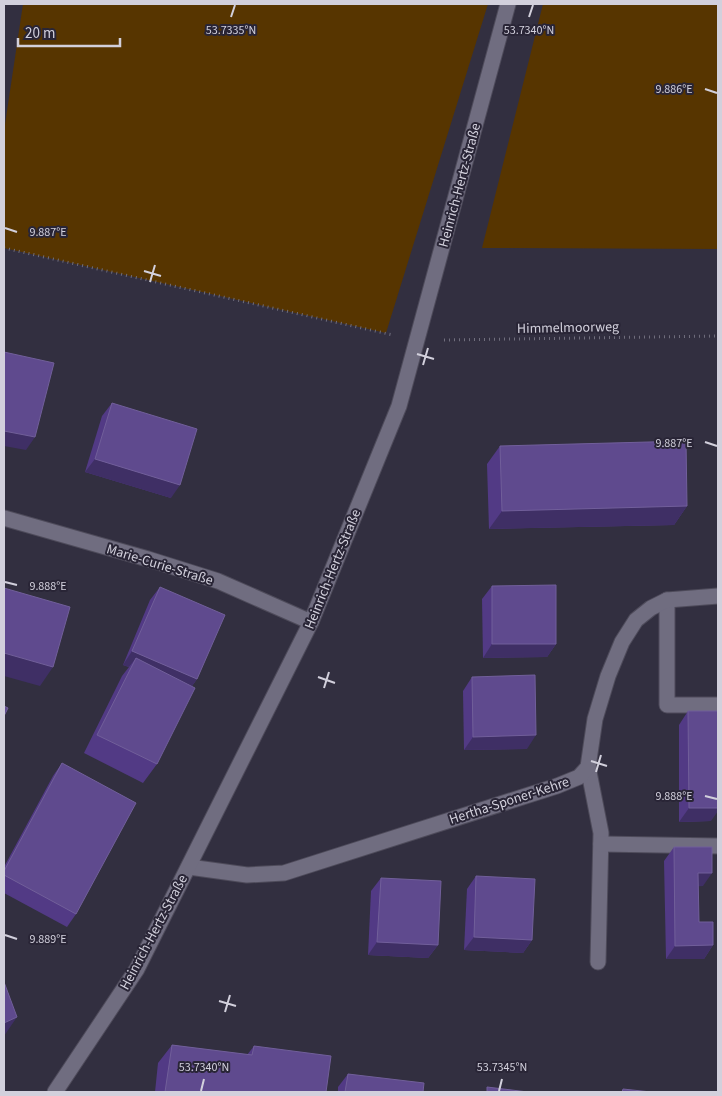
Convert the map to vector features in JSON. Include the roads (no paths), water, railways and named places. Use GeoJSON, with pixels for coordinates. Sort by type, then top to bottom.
{"type":"FeatureCollection","features":[{"type":"Feature","properties":{"kind":"street","name":"Heinrich-Hertz-Straße"},"geometry":{"type":"LineString","coordinates":[[55,1092],[137,969],[311,622],[399,406],[508,4]]}},
{"type":"Feature","properties":{"kind":"street","name":"Marie-Curie-Straße"},"geometry":{"type":"LineString","coordinates":[[4,518],[218,581],[311,622]]}},
{"type":"Feature","properties":{"kind":"street"},"geometry":{"type":"LineString","coordinates":[[598,962],[601,833],[588,767],[595,719],[608,676],[622,642],[636,620],[651,608],[667,600],[718,596]]}},
{"type":"Feature","properties":{"kind":"street"},"geometry":{"type":"LineString","coordinates":[[667,600],[667,705],[718,705]]}},
{"type":"Feature","properties":{"kind":"street","name":"Hertha-Sponer-Kehre"},"geometry":{"type":"LineString","coordinates":[[189,867],[247,875],[284,873],[557,786],[579,777],[588,767]]}},
{"type":"Feature","properties":{"kind":"street"},"geometry":{"type":"LineString","coordinates":[[600,844],[718,846]]}}]}
